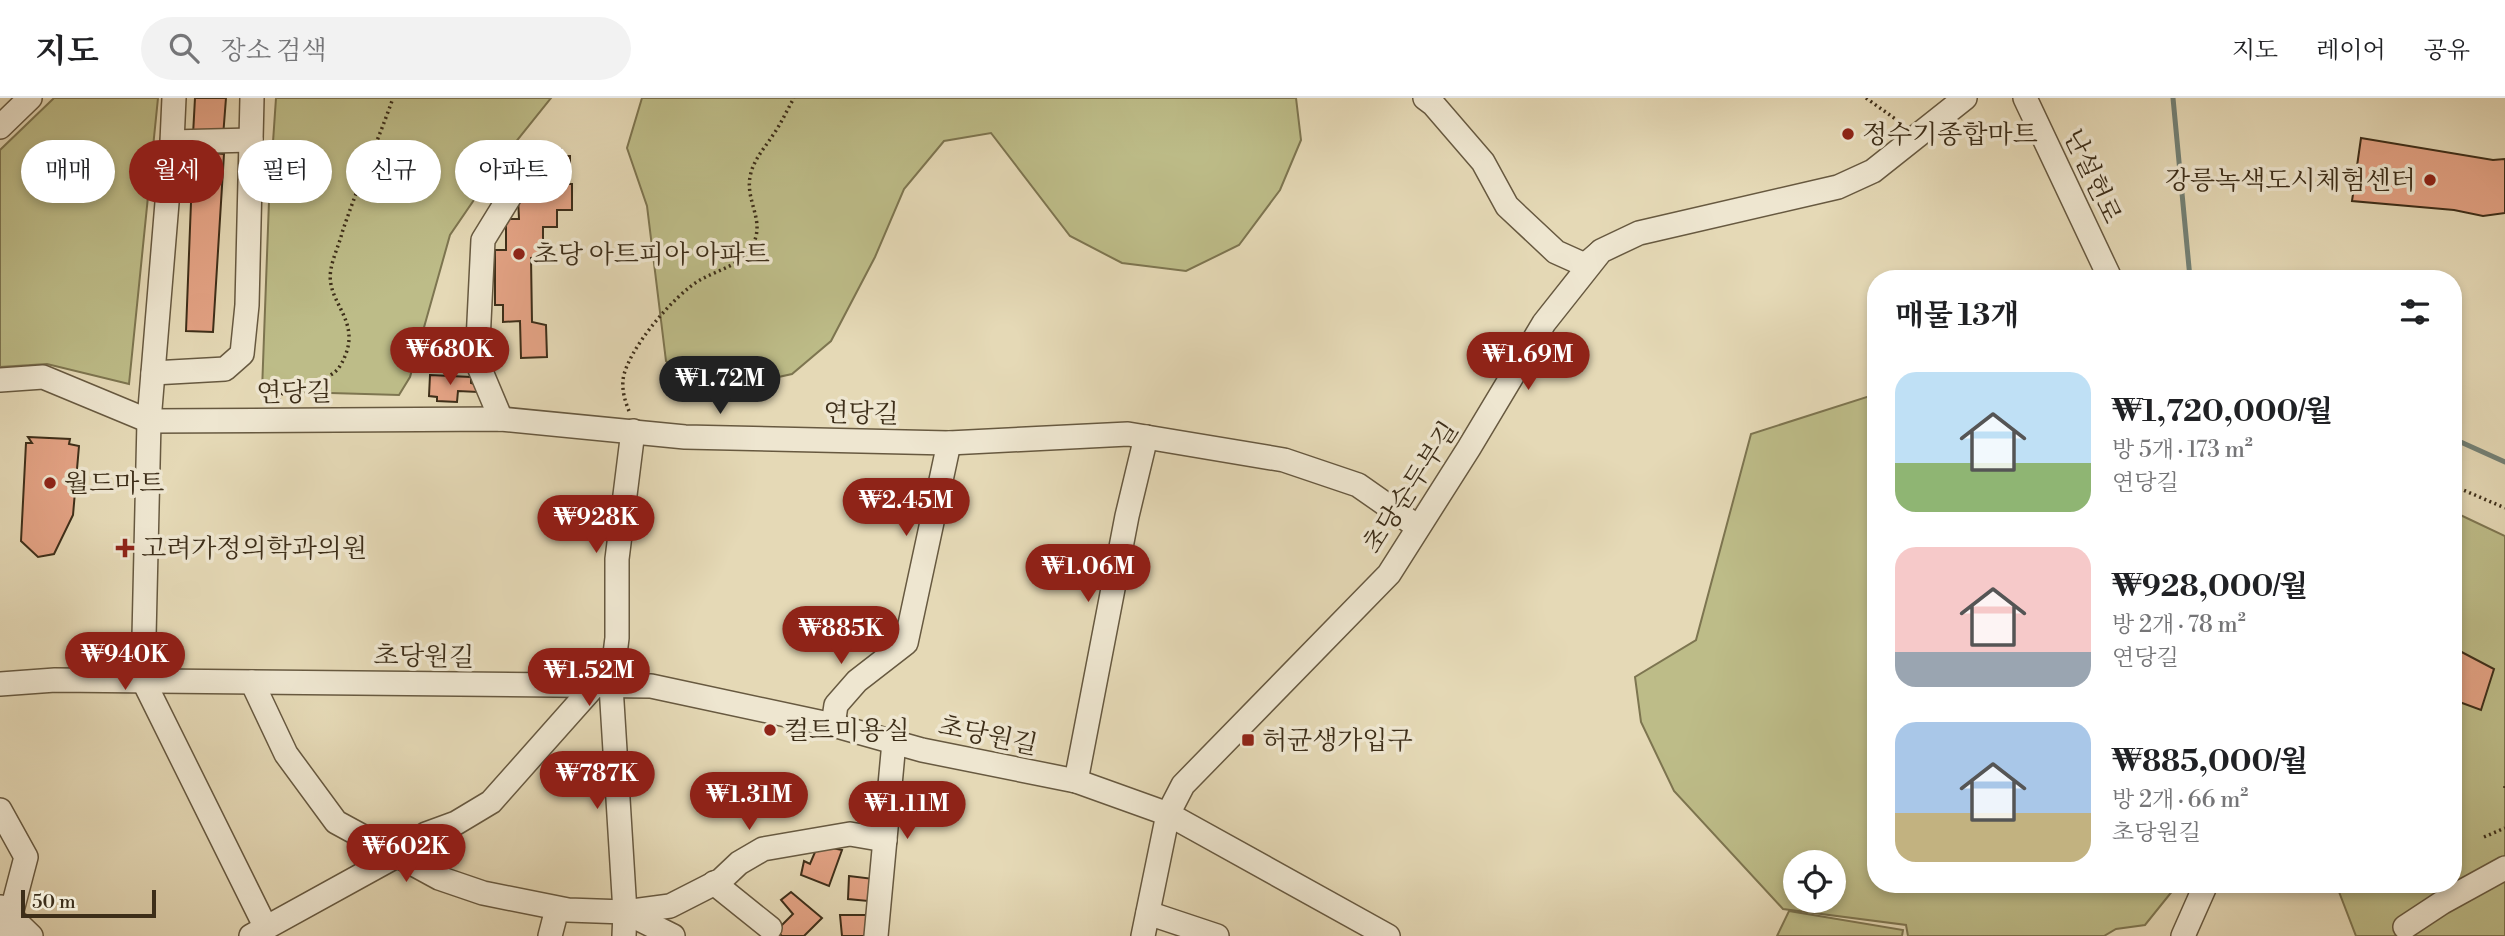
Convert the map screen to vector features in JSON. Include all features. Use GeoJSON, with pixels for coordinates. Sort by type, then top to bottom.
{"type":"FeatureCollection","features":[{"type":"Feature","properties":{"kind":"street"},"geometry":{"type":"LineString","coordinates":[[0,127],[30,98]]}},
{"type":"Feature","properties":{"kind":"street"},"geometry":{"type":"LineString","coordinates":[[172,140],[174,98]]}},
{"type":"Feature","properties":{"kind":"street"},"geometry":{"type":"LineString","coordinates":[[251,140],[252,98]]}},
{"type":"Feature","properties":{"kind":"street"},"geometry":{"type":"LineString","coordinates":[[1425,98],[1483,162],[1507,206],[1556,252],[1585,265],[1601,251]]}},
{"type":"Feature","properties":{"kind":"street","name":"초당순두부길"},"geometry":{"type":"LineString","coordinates":[[1143,936],[1168,814],[1183,785],[1389,574],[1544,323],[1601,251],[1639,233],[1838,187],[1873,170],[1965,98]]}},
{"type":"Feature","properties":{"kind":"street","name":"난설헌로"},"geometry":{"type":"LineString","coordinates":[[2025,98],[2106,270]]}},
{"type":"Feature","properties":{"kind":"street"},"geometry":{"type":"LineString","coordinates":[[167,203],[149,421],[143,680],[258,931],[398,855],[426,834],[456,823],[491,802],[603,686]]}},
{"type":"Feature","properties":{"kind":"street"},"geometry":{"type":"LineString","coordinates":[[153,373],[225,369],[242,354],[247,305],[249,203]]}},
{"type":"Feature","properties":{"kind":"street"},"geometry":{"type":"LineString","coordinates":[[502,419],[477,362],[483,240],[505,203]]}},
{"type":"Feature","properties":{"kind":"street","name":"연당길"},"geometry":{"type":"LineString","coordinates":[[0,380],[43,377],[149,421],[502,419],[685,437],[949,443],[1128,434],[1284,460],[1358,485],[1418,527]]}},
{"type":"Feature","properties":{"kind":"street"},"geometry":{"type":"LineString","coordinates":[[624,936],[625,912],[603,686],[617,638],[617,559],[629,431]]}},
{"type":"Feature","properties":{"kind":"street"},"geometry":{"type":"LineString","coordinates":[[1076,782],[1127,516],[1146,437]]}},
{"type":"Feature","properties":{"kind":"street"},"geometry":{"type":"LineString","coordinates":[[833,725],[836,705],[858,681],[905,643],[949,443]]}},
{"type":"Feature","properties":{"kind":"street","name":"초당원길"},"geometry":{"type":"LineString","coordinates":[[0,684],[55,680],[143,680],[651,686],[1076,782],[1168,814],[1388,936]]}},
{"type":"Feature","properties":{"kind":"street"},"geometry":{"type":"LineString","coordinates":[[252,682],[286,754],[336,822],[439,878],[483,894],[557,909],[625,912],[670,906],[714,883],[738,863],[763,849],[850,834],[885,839]]}},
{"type":"Feature","properties":{"kind":"street"},"geometry":{"type":"LineString","coordinates":[[876,936],[894,742]]}},
{"type":"Feature","properties":{"kind":"street"},"geometry":{"type":"LineString","coordinates":[[0,810],[26,857],[4,920],[31,936]]}},
{"type":"Feature","properties":{"kind":"street"},"geometry":{"type":"LineString","coordinates":[[2462,892],[2505,868]]}},
{"type":"Feature","properties":{"kind":"street"},"geometry":{"type":"LineString","coordinates":[[714,883],[770,928]]}},
{"type":"Feature","properties":{"kind":"street"},"geometry":{"type":"LineString","coordinates":[[2183,936],[2202,893]]}},
{"type":"Feature","properties":{"kind":"street"},"geometry":{"type":"LineString","coordinates":[[2404,927],[2459,893]]}},
{"type":"Feature","properties":{"kind":"street"},"geometry":{"type":"LineString","coordinates":[[550,936],[557,909]]}},
{"type":"Feature","properties":{"kind":"street"},"geometry":{"type":"LineString","coordinates":[[625,912],[673,936]]}},
{"type":"Feature","properties":{"kind":"street"},"geometry":{"type":"LineString","coordinates":[[1148,913],[1217,936]]}},
{"type":"Feature","properties":{"kind":"path"},"geometry":{"type":"LineString","coordinates":[[271,420],[283,391],[333,375],[341,365],[350,337],[348,324],[331,283],[331,271],[352,201],[393,98]]}},
{"type":"Feature","properties":{"kind":"path"},"geometry":{"type":"LineString","coordinates":[[629,431],[629,410],[623,394],[623,381],[634,351],[680,294],[700,280],[736,262],[751,247],[758,220],[750,189],[752,167],[794,98]]}},
{"type":"Feature","properties":{"kind":"path"},"geometry":{"type":"LineString","coordinates":[[1866,98],[1900,121],[1909,144]]}},
{"type":"Feature","properties":{"kind":"path"},"geometry":{"type":"LineString","coordinates":[[2462,489],[2505,508]]}},
{"type":"Feature","properties":{"kind":"path"},"geometry":{"type":"LineString","coordinates":[[2484,837],[2505,828]]}},
{"type":"Feature","properties":{"kind":"shaded area"},"geometry":{"type":"Polygon","coordinates":[[[54,98],[158,98],[154,140],[129,140],[129,203],[147,203],[129,384],[47,364],[0,367],[0,150],[54,98]]]}},
{"type":"Feature","properties":{"kind":"shaded area"},"geometry":{"type":"Polygon","coordinates":[[[276,98],[551,98],[517,140],[455,140],[455,203],[472,203],[450,235],[410,377],[399,395],[262,391],[269,203],[332,203],[332,140],[273,140],[276,98]]]}},
{"type":"Feature","properties":{"kind":"shaded area"},"geometry":{"type":"Polygon","coordinates":[[[642,98],[1296,98],[1301,140],[1280,190],[1239,245],[1186,271],[1122,263],[1070,236],[991,133],[944,141],[904,189],[875,257],[831,341],[792,374],[706,393],[666,361],[647,206],[627,148],[642,98]]]}},
{"type":"Feature","properties":{"kind":"shaded area"},"geometry":{"type":"Polygon","coordinates":[[[1867,397],[1867,893],[2171,893],[2145,925],[2116,929],[2104,936],[1908,936],[1906,925],[1814,913],[1846,913],[1846,850],[1783,850],[1783,909],[1674,791],[1641,722],[1635,677],[1696,640],[1751,434],[1867,397]]]}},
{"type":"Feature","properties":{"kind":"shaded area"},"geometry":{"type":"Polygon","coordinates":[[[2462,516],[2505,536],[2505,936],[2356,936],[2339,893],[2462,893],[2462,516]]]}},
{"type":"Feature","properties":{"kind":"shaded area"},"geometry":{"type":"Polygon","coordinates":[[[1788,913],[1903,930],[1902,936],[1777,936],[1788,913]]]}},
{"type":"Feature","properties":{"kind":"building"},"geometry":{"type":"Polygon","coordinates":[[[195,98],[226,98],[223,137],[193,135],[195,98]]]}},
{"type":"Feature","properties":{"kind":"building","name":"강릉녹색도시체험센터"},"geometry":{"type":"Polygon","coordinates":[[[2361,138],[2493,160],[2505,159],[2505,213],[2483,216],[2454,210],[2352,201],[2361,138]]]}},
{"type":"Feature","properties":{"kind":"building"},"geometry":{"type":"Polygon","coordinates":[[[191,203],[221,203],[213,332],[186,331],[191,203]]]}},
{"type":"Feature","properties":{"kind":"building","name":"초당 아트피아 아파트"},"geometry":{"type":"Polygon","coordinates":[[[518,203],[572,203],[572,210],[557,210],[557,227],[543,227],[543,257],[531,258],[532,322],[546,325],[547,357],[521,358],[520,321],[503,322],[503,305],[495,305],[495,250],[506,250],[506,219],[519,219],[518,203]]]}},
{"type":"Feature","properties":{"kind":"building"},"geometry":{"type":"Polygon","coordinates":[[[430,375],[471,377],[471,383],[481,386],[478,392],[458,391],[457,402],[437,401],[437,397],[429,396],[430,375]]]}},
{"type":"Feature","properties":{"kind":"building","name":"월드마트"},"geometry":{"type":"Polygon","coordinates":[[[28,437],[70,439],[69,444],[79,446],[73,515],[54,554],[38,557],[21,541],[26,443],[32,443],[28,437]]]}},
{"type":"Feature","properties":{"kind":"building"},"geometry":{"type":"Polygon","coordinates":[[[2462,652],[2494,669],[2481,710],[2462,703],[2462,652]]]}},
{"type":"Feature","properties":{"kind":"building"},"geometry":{"type":"Polygon","coordinates":[[[818,845],[842,850],[829,886],[801,875],[804,861],[810,864],[818,845]]]}},
{"type":"Feature","properties":{"kind":"building"},"geometry":{"type":"Polygon","coordinates":[[[849,876],[874,879],[868,901],[848,899],[849,876]]]}},
{"type":"Feature","properties":{"kind":"building"},"geometry":{"type":"Polygon","coordinates":[[[791,892],[822,918],[804,936],[782,936],[776,931],[793,914],[781,900],[791,892]]]}},
{"type":"Feature","properties":{"kind":"building"},"geometry":{"type":"Polygon","coordinates":[[[840,915],[867,915],[866,936],[842,936],[840,915]]]}},
{"type":"Feature","properties":{"kind":"waterway"},"geometry":{"type":"LineString","coordinates":[[2173,98],[2189,270]]}},
{"type":"Feature","properties":{"kind":"waterway"},"geometry":{"type":"LineString","coordinates":[[2462,443],[2505,462]]}},
{"type":"Feature","properties":{"kind":"place","name":"정수기종합마트"},"geometry":{"type":"Point","coordinates":[1848,134]}},
{"type":"Feature","properties":{"kind":"place","name":"강릉녹색도시체험센터"},"geometry":{"type":"Point","coordinates":[2430,180]}},
{"type":"Feature","properties":{"kind":"place","name":"초당 아트피아 아파트"},"geometry":{"type":"Point","coordinates":[519,254]}},
{"type":"Feature","properties":{"kind":"place","name":"월드마트"},"geometry":{"type":"Point","coordinates":[50,483]}},
{"type":"Feature","properties":{"kind":"place","name":"고려가정의학과의원"},"geometry":{"type":"Point","coordinates":[125,548]}},
{"type":"Feature","properties":{"kind":"place","name":"컬트미용실"},"geometry":{"type":"Point","coordinates":[770,730]}},
{"type":"Feature","properties":{"kind":"place","name":"허균생가입구"},"geometry":{"type":"Point","coordinates":[1248,740]}}]}
